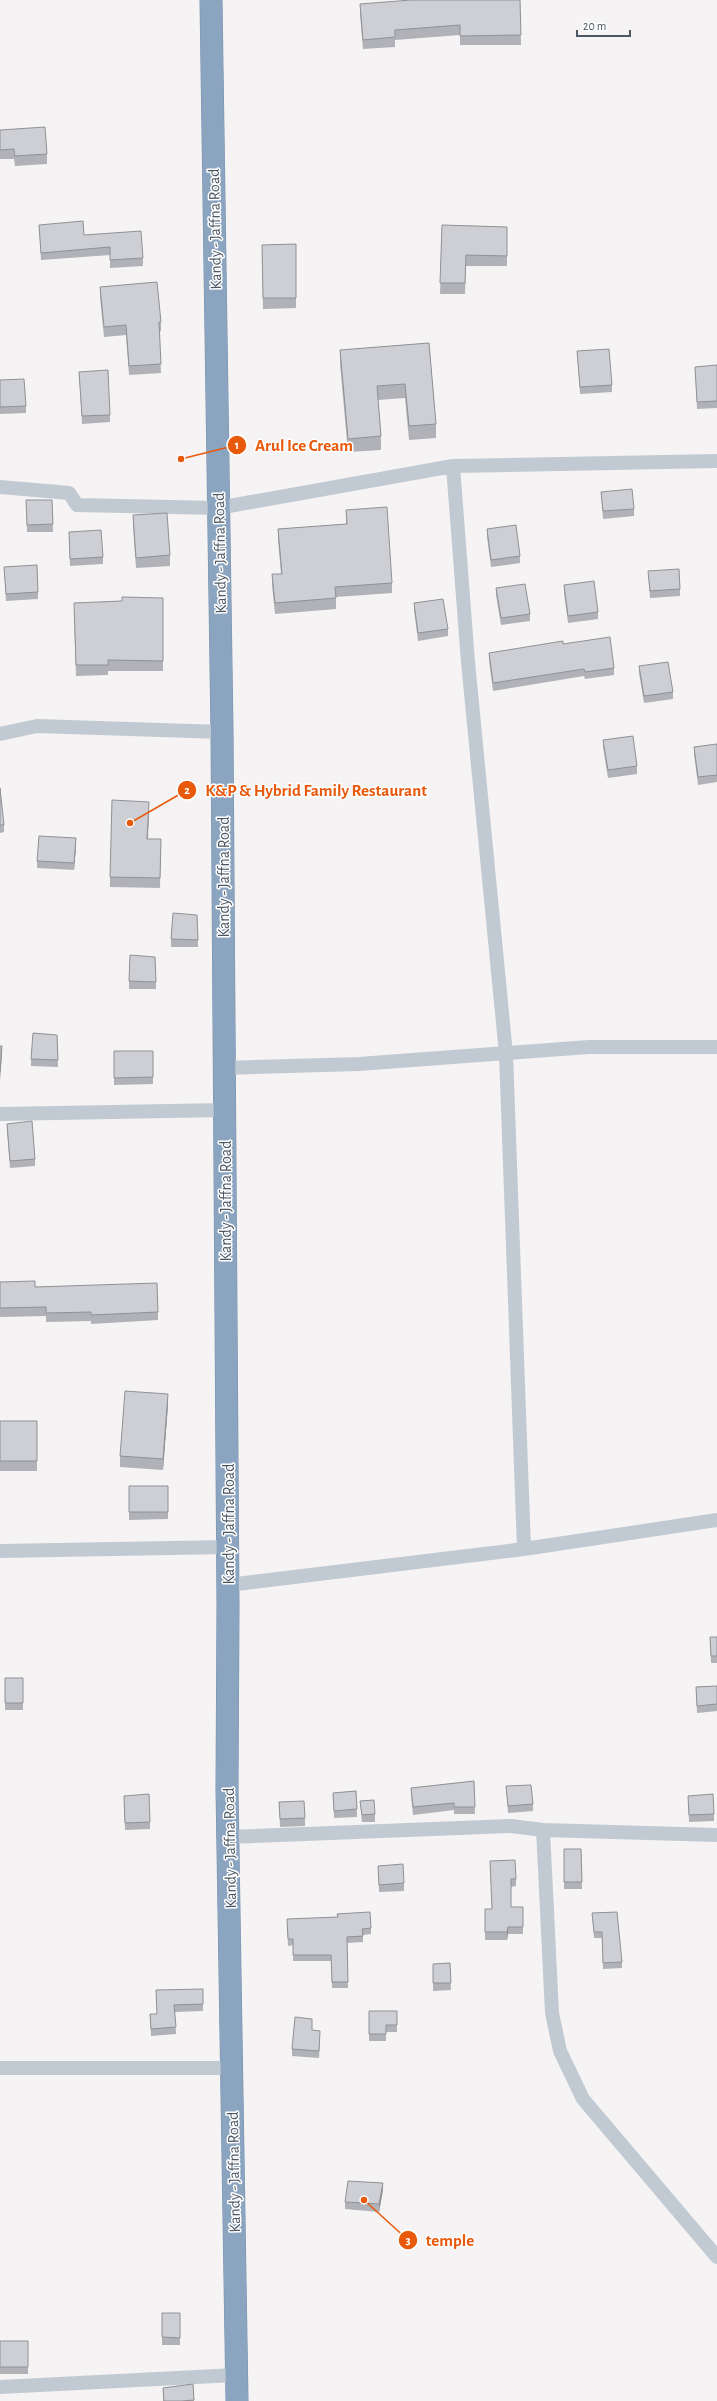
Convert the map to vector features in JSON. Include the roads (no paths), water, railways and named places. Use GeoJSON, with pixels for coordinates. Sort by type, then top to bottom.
{"type":"FeatureCollection","features":[{"type":"Feature","properties":{"kind":"highway","name":"Kandy - Jaffna Road"},"geometry":{"type":"LineString","coordinates":[[211,0],[222,732],[229,1836],[237,2401]]}},
{"type":"Feature","properties":{"kind":"street"},"geometry":{"type":"LineString","coordinates":[[0,487],[69,492],[77,505],[218,508],[453,466],[717,461]]}},
{"type":"Feature","properties":{"kind":"street"},"geometry":{"type":"LineString","coordinates":[[453,466],[468,662],[506,1054],[524,1549]]}},
{"type":"Feature","properties":{"kind":"street"},"geometry":{"type":"LineString","coordinates":[[0,734],[37,726],[222,732]]}},
{"type":"Feature","properties":{"kind":"street"},"geometry":{"type":"LineString","coordinates":[[224,1068],[359,1064],[589,1047],[717,1047]]}},
{"type":"Feature","properties":{"kind":"street"},"geometry":{"type":"LineString","coordinates":[[0,1114],[225,1110]]}},
{"type":"Feature","properties":{"kind":"street"},"geometry":{"type":"LineString","coordinates":[[228,1585],[524,1549],[717,1520]]}},
{"type":"Feature","properties":{"kind":"street"},"geometry":{"type":"LineString","coordinates":[[0,1552],[228,1547]]}},
{"type":"Feature","properties":{"kind":"street"},"geometry":{"type":"LineString","coordinates":[[229,1836],[511,1826],[543,1830],[717,1835]]}},
{"type":"Feature","properties":{"kind":"street"},"geometry":{"type":"LineString","coordinates":[[543,1830],[552,2013],[560,2051],[583,2099],[717,2256]]}},
{"type":"Feature","properties":{"kind":"street"},"geometry":{"type":"LineString","coordinates":[[0,2068],[232,2068]]}},
{"type":"Feature","properties":{"kind":"street"},"geometry":{"type":"LineString","coordinates":[[0,2387],[236,2375]]}},
{"type":"Feature","properties":{"kind":"place","name":"Arul Ice Cream"},"geometry":{"type":"Point","coordinates":[181,459]}},
{"type":"Feature","properties":{"kind":"place","name":"K&P & Hybrid Family Restaurant"},"geometry":{"type":"Point","coordinates":[130,823]}},
{"type":"Feature","properties":{"kind":"place","name":"temple"},"geometry":{"type":"Point","coordinates":[364,2200]}}]}
